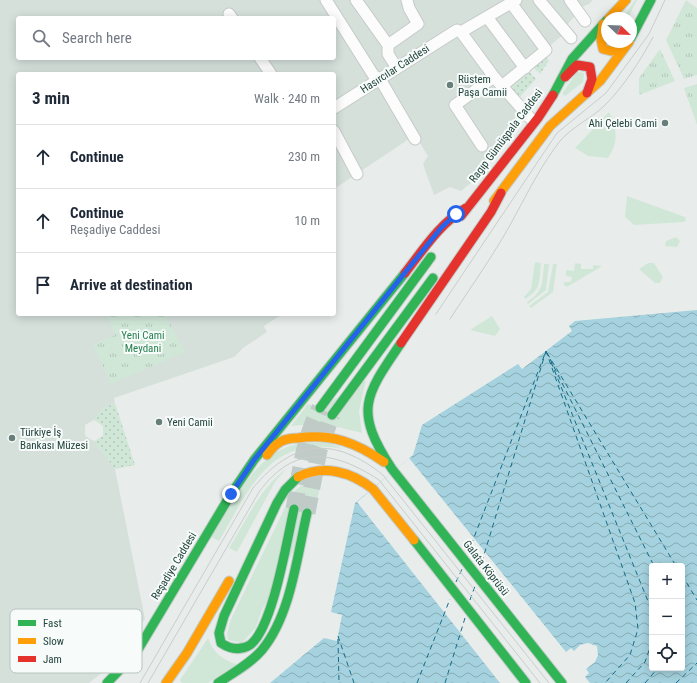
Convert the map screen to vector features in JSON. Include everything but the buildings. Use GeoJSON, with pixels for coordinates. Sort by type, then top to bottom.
{"type":"FeatureCollection","features":[{"type":"Feature","properties":{"kind":"main road","name":"Ragıp Gümüşpala Caddesi"},"geometry":{"type":"LineString","coordinates":[[615,12],[626,0]]}},
{"type":"Feature","properties":{"kind":"main road"},"geometry":{"type":"LineString","coordinates":[[637,27],[651,0]]}},
{"type":"Feature","properties":{"kind":"main road","name":"Ragıp Gümüşpala Caddesi"},"geometry":{"type":"LineString","coordinates":[[466,208],[538,118],[561,82],[572,59],[601,27]]}},
{"type":"Feature","properties":{"kind":"main road"},"geometry":{"type":"LineString","coordinates":[[601,34],[599,39],[599,45],[601,47]]}},
{"type":"Feature","properties":{"kind":"main road"},"geometry":{"type":"LineString","coordinates":[[603,48],[611,51],[617,48]]}},
{"type":"Feature","properties":{"kind":"main road"},"geometry":{"type":"LineString","coordinates":[[332,414],[439,270],[500,193],[550,126],[600,81],[625,48]]}},
{"type":"Feature","properties":{"kind":"main road"},"geometry":{"type":"LineString","coordinates":[[561,82],[577,65],[586,64],[592,72],[592,78],[587,93]]}},
{"type":"Feature","properties":{"kind":"main road"},"geometry":{"type":"LineString","coordinates":[[392,469],[370,431],[367,415],[369,395],[376,379],[491,212],[500,193]]}},
{"type":"Feature","properties":{"kind":"main road"},"geometry":{"type":"LineString","coordinates":[[448,234],[466,208]]}},
{"type":"Feature","properties":{"kind":"main road"},"geometry":{"type":"LineString","coordinates":[[243,476],[254,460],[441,228],[456,214],[466,208]]}},
{"type":"Feature","properties":{"kind":"main road"},"geometry":{"type":"LineString","coordinates":[[320,408],[344,373],[435,251]]}},
{"type":"Feature","properties":{"kind":"main road"},"geometry":{"type":"LineString","coordinates":[[243,476],[278,443],[291,438],[318,435],[337,437],[351,442],[366,450],[392,469]]}},
{"type":"Feature","properties":{"kind":"main road","name":"Galata Köprüsü"},"geometry":{"type":"LineString","coordinates":[[392,469],[562,683]]}},
{"type":"Feature","properties":{"kind":"main road"},"geometry":{"type":"LineString","coordinates":[[166,683],[212,612],[254,536],[269,519],[290,484],[296,478],[313,472],[346,473],[365,482],[373,489],[526,683]]}},
{"type":"Feature","properties":{"kind":"main road","name":"Reşadiye Caddesi"},"geometry":{"type":"LineString","coordinates":[[142,643],[243,476]]}},
{"type":"Feature","properties":{"kind":"main road"},"geometry":{"type":"LineString","coordinates":[[269,519],[263,536],[224,615],[220,628],[219,637],[221,643],[234,649],[247,646],[255,640],[265,621],[294,509]]}},
{"type":"Feature","properties":{"kind":"main road"},"geometry":{"type":"LineString","coordinates":[[218,683],[263,649],[279,624],[307,513]]}},
{"type":"Feature","properties":{"kind":"main road","name":"Reşadiye Caddesi"},"geometry":{"type":"LineString","coordinates":[[108,683],[117,673]]}},
{"type":"Feature","properties":{"kind":"street"},"geometry":{"type":"LineString","coordinates":[[326,0],[374,76],[380,79],[415,139]]}},
{"type":"Feature","properties":{"kind":"street"},"geometry":{"type":"LineString","coordinates":[[356,0],[388,45],[388,54],[397,68]]}},
{"type":"Feature","properties":{"kind":"street"},"geometry":{"type":"LineString","coordinates":[[388,45],[418,24],[409,8],[407,0]]}},
{"type":"Feature","properties":{"kind":"street"},"geometry":{"type":"LineString","coordinates":[[539,0],[571,38]]}},
{"type":"Feature","properties":{"kind":"street"},"geometry":{"type":"LineString","coordinates":[[570,0],[585,21]]}},
{"type":"Feature","properties":{"kind":"street"},"geometry":{"type":"LineString","coordinates":[[502,86],[546,50],[513,2]]}},
{"type":"Feature","properties":{"kind":"street","name":"Hasırcılar Caddesi"},"geometry":{"type":"LineString","coordinates":[[336,107],[459,31],[513,2]]}},
{"type":"Feature","properties":{"kind":"street"},"geometry":{"type":"LineString","coordinates":[[486,17],[525,68]]}},
{"type":"Feature","properties":{"kind":"street"},"geometry":{"type":"LineString","coordinates":[[459,31],[494,77],[530,118]]}},
{"type":"Feature","properties":{"kind":"street"},"geometry":{"type":"LineString","coordinates":[[261,60],[270,72]]}},
{"type":"Feature","properties":{"kind":"street"},"geometry":{"type":"LineString","coordinates":[[482,146],[455,105],[494,77]]}},
{"type":"Feature","properties":{"kind":"street"},"geometry":{"type":"LineString","coordinates":[[336,135],[357,174]]}},
{"type":"Feature","properties":{"kind":"shaded area"},"geometry":{"type":"Polygon","coordinates":[[[0,0],[593,0],[584,6],[563,29],[565,33],[500,88],[518,114],[520,113],[516,127],[483,173],[461,191],[450,187],[434,195],[423,164],[428,156],[415,135],[336,188],[336,72],[16,72],[16,316],[279,316],[264,326],[267,332],[243,348],[234,357],[114,398],[115,403],[104,408],[94,420],[85,425],[85,436],[94,441],[115,469],[145,619],[142,623],[142,609],[10,609],[10,673],[101,673],[89,683],[0,683],[0,0]]]}},
{"type":"Feature","properties":{"kind":"green space"},"geometry":{"type":"Polygon","coordinates":[[[635,0],[637,0],[631,12],[627,12],[635,0]]]}},
{"type":"Feature","properties":{"kind":"green space"},"geometry":{"type":"Polygon","coordinates":[[[686,0],[697,8],[697,75],[684,79],[666,40],[686,0]]]}},
{"type":"Feature","properties":{"kind":"green space"},"geometry":{"type":"Polygon","coordinates":[[[660,49],[675,81],[639,95],[639,78],[660,49]]]}},
{"type":"Feature","properties":{"kind":"green space"},"geometry":{"type":"Polygon","coordinates":[[[545,56],[549,61],[540,74],[533,67],[545,56]]]}},
{"type":"Feature","properties":{"kind":"green space"},"geometry":{"type":"Polygon","coordinates":[[[528,70],[536,79],[520,97],[509,86],[528,70]]]}},
{"type":"Feature","properties":{"kind":"green space"},"geometry":{"type":"Polygon","coordinates":[[[577,72],[584,73],[583,82],[565,96],[562,94],[577,72]]]}},
{"type":"Feature","properties":{"kind":"green space"},"geometry":{"type":"Polygon","coordinates":[[[697,84],[697,125],[684,88],[697,84]]]}},
{"type":"Feature","properties":{"kind":"green space"},"geometry":{"type":"Polygon","coordinates":[[[609,112],[614,124],[616,135],[612,152],[608,158],[588,156],[575,148],[609,112]]]}},
{"type":"Feature","properties":{"kind":"green space"},"geometry":{"type":"Polygon","coordinates":[[[627,196],[685,217],[686,220],[684,222],[634,225],[625,217],[627,196]]]}},
{"type":"Feature","properties":{"kind":"green space"},"geometry":{"type":"Polygon","coordinates":[[[676,237],[680,241],[677,247],[665,246],[666,241],[676,237]]]}},
{"type":"Feature","properties":{"kind":"green space"},"geometry":{"type":"Polygon","coordinates":[[[535,262],[541,263],[539,284],[534,292],[525,299],[524,297],[531,289],[535,262]]]}},
{"type":"Feature","properties":{"kind":"green space"},"geometry":{"type":"Polygon","coordinates":[[[575,263],[581,264],[581,269],[593,269],[593,265],[602,266],[567,287],[564,285],[564,282],[571,282],[572,277],[566,276],[566,270],[574,271],[575,263]]]}},
{"type":"Feature","properties":{"kind":"green space"},"geometry":{"type":"Polygon","coordinates":[[[648,263],[654,263],[663,277],[660,283],[655,283],[639,269],[648,263]]]}},
{"type":"Feature","properties":{"kind":"green space"},"geometry":{"type":"Polygon","coordinates":[[[544,264],[549,264],[546,290],[528,304],[527,302],[537,294],[541,286],[544,264]]]}},
{"type":"Feature","properties":{"kind":"green space"},"geometry":{"type":"Polygon","coordinates":[[[553,264],[557,264],[553,292],[531,308],[529,306],[548,292],[553,264]]]}},
{"type":"Feature","properties":{"kind":"green space","name":"Yeni Cami Meydani"},"geometry":{"type":"Polygon","coordinates":[[[108,316],[166,316],[185,352],[111,384],[93,345],[115,335],[108,316]]]}},
{"type":"Feature","properties":{"kind":"green space"},"geometry":{"type":"Polygon","coordinates":[[[492,316],[500,329],[495,336],[470,330],[492,316]]]}},
{"type":"Feature","properties":{"kind":"green space"},"geometry":{"type":"Polygon","coordinates":[[[366,380],[359,411],[362,433],[322,423],[291,426],[308,404],[320,408],[366,380]]]}},
{"type":"Feature","properties":{"kind":"green space"},"geometry":{"type":"Polygon","coordinates":[[[115,403],[135,465],[115,469],[94,441],[103,436],[103,426],[94,420],[104,408],[115,403]]]}},
{"type":"Feature","properties":{"kind":"green space"},"geometry":{"type":"Polygon","coordinates":[[[329,443],[344,449],[318,447],[297,450],[280,458],[265,470],[253,484],[219,541],[211,537],[247,480],[270,456],[284,448],[299,444],[329,443]]]}},
{"type":"Feature","properties":{"kind":"green space"},"geometry":{"type":"Polygon","coordinates":[[[286,469],[275,482],[237,552],[229,548],[261,495],[286,469]]]}},
{"type":"Feature","properties":{"kind":"green space"},"geometry":{"type":"Polygon","coordinates":[[[322,479],[314,513],[261,612],[256,627],[242,643],[228,640],[227,634],[231,619],[292,493],[306,482],[322,479]]]}},
{"type":"Feature","properties":{"kind":"green space"},"geometry":{"type":"Polygon","coordinates":[[[208,638],[210,644],[220,656],[239,665],[208,683],[182,683],[180,680],[208,638]]]}},
{"type":"Feature","properties":{"kind":"water"},"geometry":{"type":"Polygon","coordinates":[[[697,310],[697,683],[270,683],[324,638],[337,641],[342,615],[331,612],[355,503],[413,455],[422,425],[518,364],[522,369],[572,331],[569,326],[575,321],[697,310]]]}},
{"type":"Feature","properties":{"kind":"pier"},"geometry":{"type":"Polygon","coordinates":[[[409,458],[566,652],[571,648],[574,651],[580,645],[588,643],[597,646],[598,655],[595,662],[586,669],[589,673],[585,677],[590,683],[500,683],[357,502],[409,458]]]}},
{"type":"Feature","properties":{"kind":"ferry route"},"geometry":{"type":"LineString","coordinates":[[546,351],[635,603],[638,629],[630,655],[605,683]]}},
{"type":"Feature","properties":{"kind":"ferry route"},"geometry":{"type":"LineString","coordinates":[[468,553],[546,351],[480,568]]}},
{"type":"Feature","properties":{"kind":"ferry route"},"geometry":{"type":"LineString","coordinates":[[547,353],[674,563]]}},
{"type":"Feature","properties":{"kind":"ferry route"},"geometry":{"type":"LineString","coordinates":[[550,359],[652,563]]}},
{"type":"Feature","properties":{"kind":"ferry route"},"geometry":{"type":"LineString","coordinates":[[551,362],[649,604]]}},
{"type":"Feature","properties":{"kind":"ferry route"},"geometry":{"type":"LineString","coordinates":[[456,582],[462,569]]}},
{"type":"Feature","properties":{"kind":"ferry route"},"geometry":{"type":"LineString","coordinates":[[685,580],[697,600]]}},
{"type":"Feature","properties":{"kind":"ferry route"},"geometry":{"type":"LineString","coordinates":[[470,600],[475,586]]}},
{"type":"Feature","properties":{"kind":"ferry route"},"geometry":{"type":"LineString","coordinates":[[417,683],[450,599]]}},
{"type":"Feature","properties":{"kind":"ferry route"},"geometry":{"type":"LineString","coordinates":[[445,683],[465,618]]}},
{"type":"Feature","properties":{"kind":"ferry route"},"geometry":{"type":"LineString","coordinates":[[338,636],[354,683]]}},
{"type":"Feature","properties":{"kind":"ferry route"},"geometry":{"type":"LineString","coordinates":[[338,639],[339,683]]}},
{"type":"Feature","properties":{"kind":"ferry route"},"geometry":{"type":"LineString","coordinates":[[626,683],[645,662],[649,651]]}},
{"type":"Feature","properties":{"kind":"ferry route"},"geometry":{"type":"LineString","coordinates":[[676,683],[697,663]]}},
{"type":"Feature","properties":{"kind":"ferry route"},"geometry":{"type":"LineString","coordinates":[[645,683],[655,671]]}},
{"type":"Feature","properties":{"kind":"tunnel"},"geometry":{"type":"LineString","coordinates":[[294,509],[306,445],[314,420],[320,408]]}},
{"type":"Feature","properties":{"kind":"tunnel"},"geometry":{"type":"LineString","coordinates":[[307,513],[319,450],[332,415]]}},
{"type":"Feature","properties":{"kind":"tram line"},"geometry":{"type":"LineString","coordinates":[[436,314],[557,133],[606,93],[649,34],[665,0]]}},
{"type":"Feature","properties":{"kind":"tram line"},"geometry":{"type":"LineString","coordinates":[[450,319],[508,229],[536,177],[553,150],[575,127],[598,111],[610,100],[631,74],[653,37]]}},
{"type":"Feature","properties":{"kind":"tram line"},"geometry":{"type":"LineString","coordinates":[[140,683],[253,488],[268,472],[284,460],[299,452],[315,448],[331,449],[348,454],[365,462],[383,475],[549,683]]}},
{"type":"Feature","properties":{"kind":"tram line"},"geometry":{"type":"LineString","coordinates":[[148,683],[259,492],[272,476],[286,466],[300,459],[315,457],[330,458],[346,462],[379,480],[540,683]]}},
{"type":"Feature","properties":{"kind":"traffic: fast"},"geometry":{"type":"LineString","coordinates":[[637,27],[651,0]]}},
{"type":"Feature","properties":{"kind":"traffic: fast"},"geometry":{"type":"LineString","coordinates":[[553,95],[572,59],[601,27]]}},
{"type":"Feature","properties":{"kind":"traffic: fast"},"geometry":{"type":"LineString","coordinates":[[320,408],[431,257]]}},
{"type":"Feature","properties":{"kind":"traffic: fast"},"geometry":{"type":"LineString","coordinates":[[142,643],[231,494],[254,460],[405,273]]}},
{"type":"Feature","properties":{"kind":"traffic: fast"},"geometry":{"type":"LineString","coordinates":[[332,415],[433,278]]}},
{"type":"Feature","properties":{"kind":"traffic: fast"},"geometry":{"type":"LineString","coordinates":[[401,343],[379,377],[372,391],[368,404],[368,418],[372,432],[380,449],[392,469],[562,683]]}},
{"type":"Feature","properties":{"kind":"traffic: fast"},"geometry":{"type":"LineString","coordinates":[[294,509],[278,582],[266,621],[258,636],[250,645],[239,649],[224,645],[221,643],[219,633],[224,616],[277,503],[285,490],[298,477]]}},
{"type":"Feature","properties":{"kind":"traffic: fast"},"geometry":{"type":"LineString","coordinates":[[218,683],[252,660],[262,650],[272,636],[280,620],[292,584],[307,513]]}},
{"type":"Feature","properties":{"kind":"traffic: fast"},"geometry":{"type":"LineString","coordinates":[[414,540],[526,683]]}},
{"type":"Feature","properties":{"kind":"traffic: fast"},"geometry":{"type":"LineString","coordinates":[[107,683],[117,673]]}},
{"type":"Feature","properties":{"kind":"traffic: slow"},"geometry":{"type":"LineString","coordinates":[[615,12],[626,0]]}},
{"type":"Feature","properties":{"kind":"traffic: slow"},"geometry":{"type":"LineString","coordinates":[[603,48],[611,51],[620,48]]}},
{"type":"Feature","properties":{"kind":"traffic: slow"},"geometry":{"type":"LineString","coordinates":[[494,201],[550,126],[600,81],[625,48]]}},
{"type":"Feature","properties":{"kind":"traffic: slow"},"geometry":{"type":"LineString","coordinates":[[267,455],[279,442],[284,440],[293,438],[322,437],[333,438],[354,445],[384,462]]}},
{"type":"Feature","properties":{"kind":"traffic: slow"},"geometry":{"type":"LineString","coordinates":[[298,477],[308,473],[327,471],[346,474],[356,478],[373,489],[414,540]]}},
{"type":"Feature","properties":{"kind":"traffic: slow"},"geometry":{"type":"LineString","coordinates":[[166,683],[187,653],[229,581]]}},
{"type":"Feature","properties":{"kind":"traffic: jam"},"geometry":{"type":"LineString","coordinates":[[565,77],[577,65],[590,67],[592,79],[587,93]]}},
{"type":"Feature","properties":{"kind":"traffic: jam"},"geometry":{"type":"LineString","coordinates":[[461,216],[538,118],[553,95]]}},
{"type":"Feature","properties":{"kind":"traffic: jam"},"geometry":{"type":"LineString","coordinates":[[401,343],[491,212],[501,193]]}},
{"type":"Feature","properties":{"kind":"traffic: jam"},"geometry":{"type":"LineString","coordinates":[[405,273],[440,229],[466,208]]}},
{"type":"Feature","properties":{"kind":"place","name":"Rüstem Paşa Camii"},"geometry":{"type":"Point","coordinates":[450,85]}},
{"type":"Feature","properties":{"kind":"place","name":"Ahi Çelebi Cami"},"geometry":{"type":"Point","coordinates":[665,123]}},
{"type":"Feature","properties":{"kind":"place","name":"Yeni Camii"},"geometry":{"type":"Point","coordinates":[159,422]}},
{"type":"Feature","properties":{"kind":"place","name":"Türkiye İş Bankası Müzesi"},"geometry":{"type":"Point","coordinates":[12,438]}},
{"type":"Feature","properties":{"kind":"route"},"geometry":{"type":"LineString","coordinates":[[231,494],[254,460],[283,423],[441,228],[456,214]]}}]}
